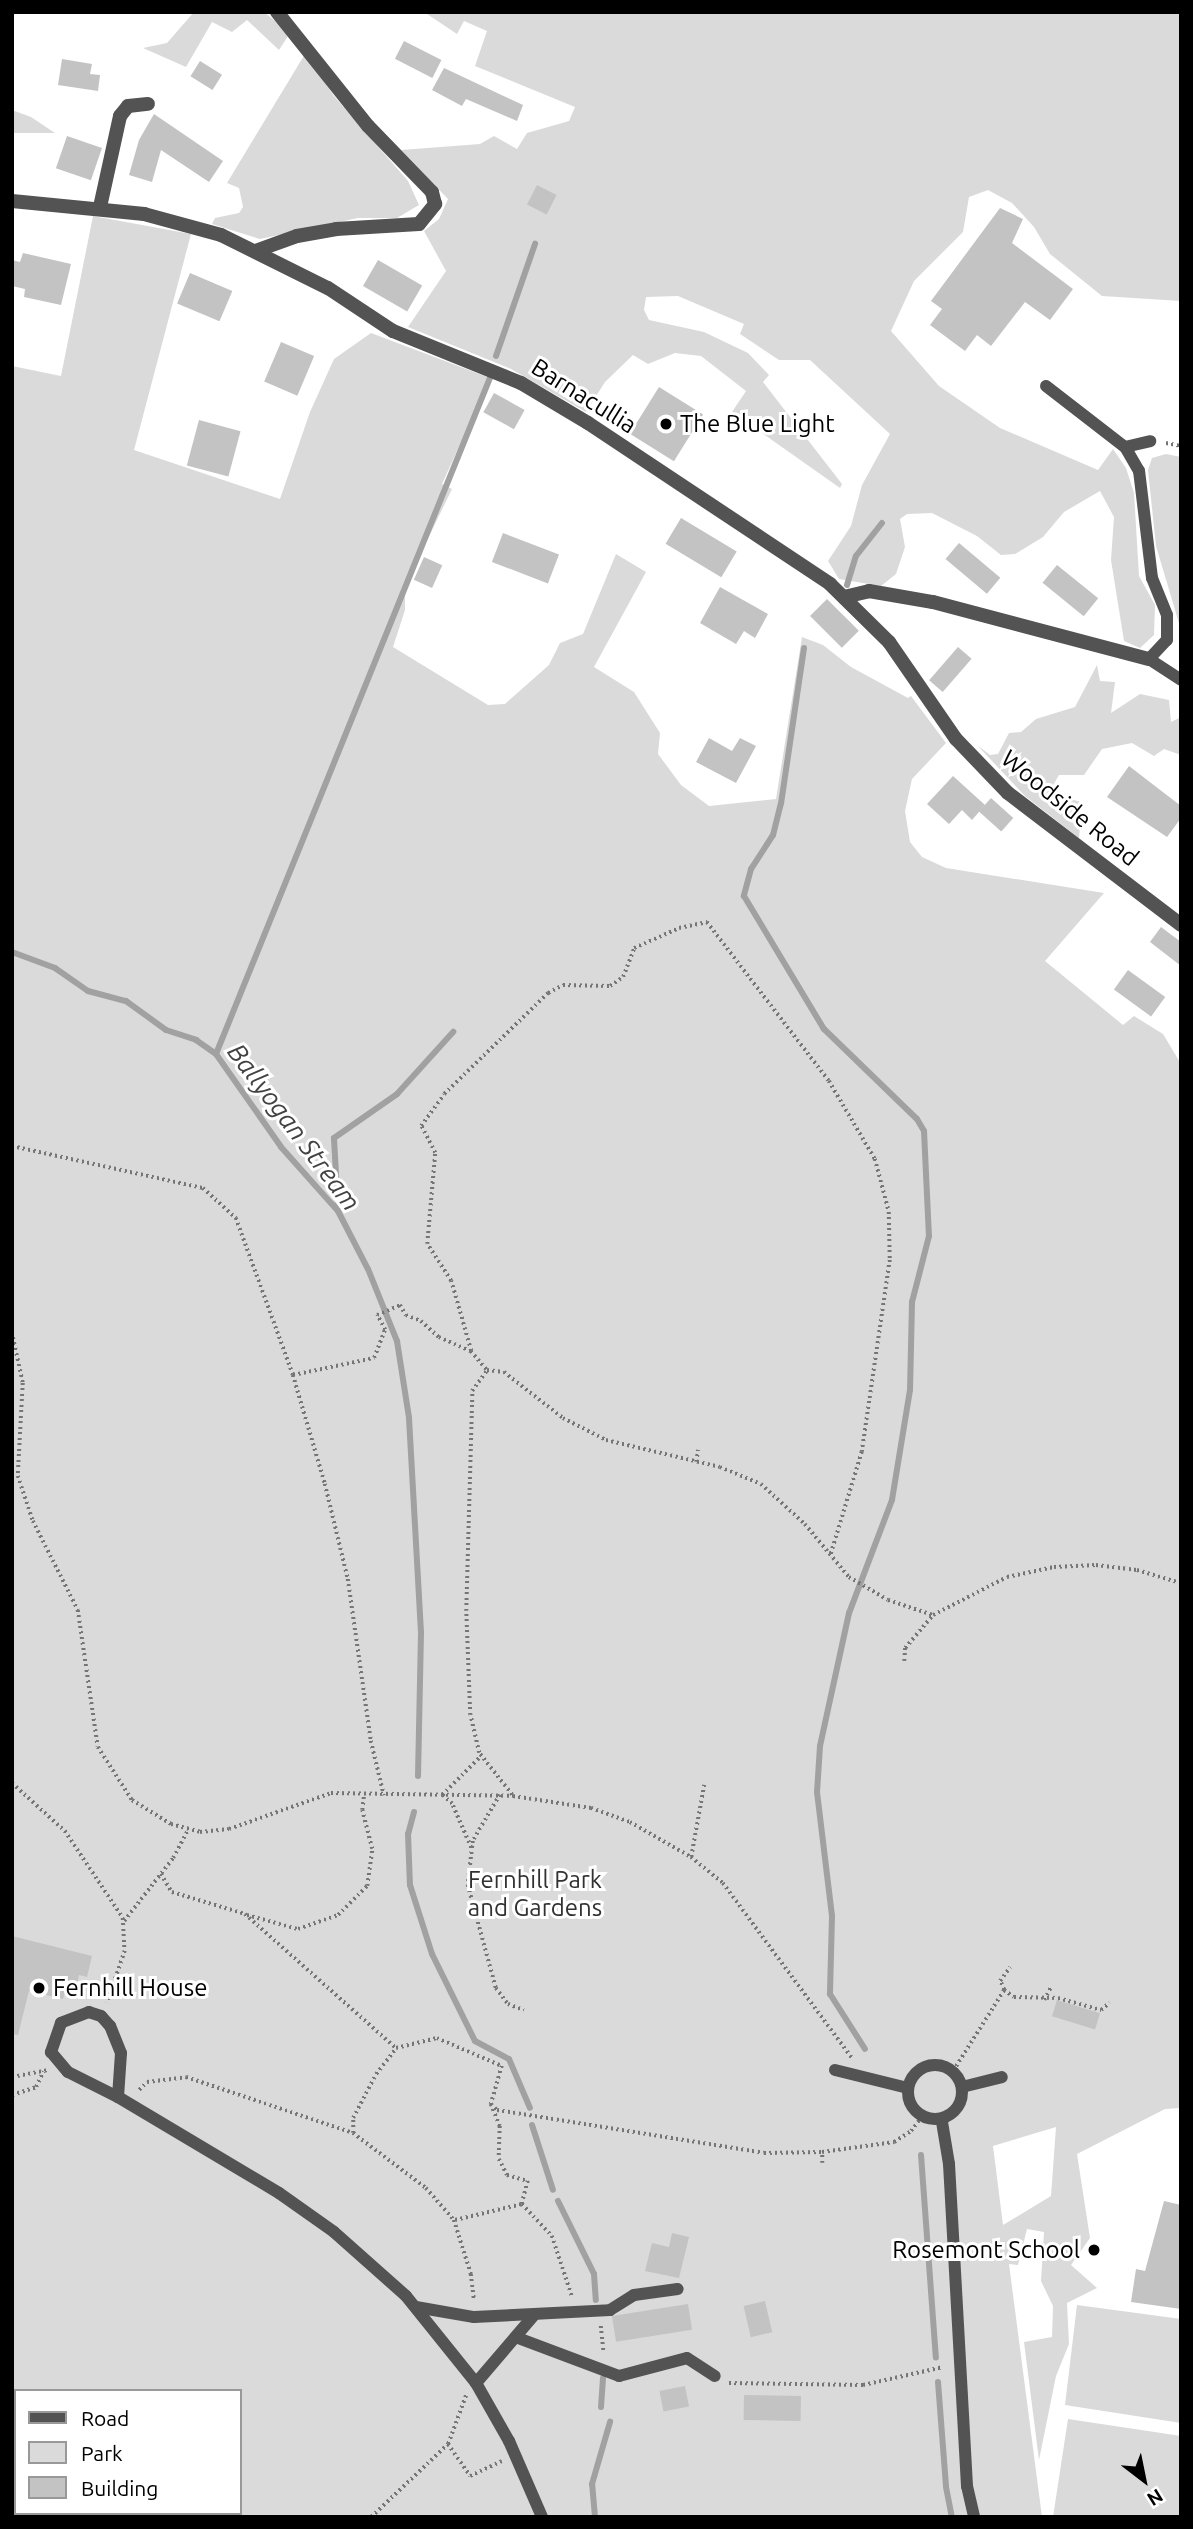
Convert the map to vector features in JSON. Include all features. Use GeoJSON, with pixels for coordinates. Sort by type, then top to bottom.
{"type":"FeatureCollection","features":[{"type":"Feature","properties":{"kind":"street"},"geometry":{"type":"LineString","coordinates":[[258,250],[323,231],[419,224],[435,204],[432,192],[368,126],[277,12]]}},
{"type":"Feature","properties":{"kind":"street"},"geometry":{"type":"LineString","coordinates":[[100,207],[120,116],[128,106],[148,104]]}},
{"type":"Feature","properties":{"kind":"street","name":"Barnacullia"},"geometry":{"type":"LineString","coordinates":[[12,201],[100,207],[195,227],[258,250],[393,331],[521,383],[789,556],[844,597],[865,617]]}},
{"type":"Feature","properties":{"kind":"street"},"geometry":{"type":"LineString","coordinates":[[844,597],[869,591],[933,602],[1149,659]]}},
{"type":"Feature","properties":{"kind":"street","name":"Woodside Road"},"geometry":{"type":"LineString","coordinates":[[865,617],[889,642],[956,739],[989,774],[1026,809],[1181,925]]}},
{"type":"Feature","properties":{"kind":"lane"},"geometry":{"type":"LineString","coordinates":[[1046,386],[1125,447],[1139,471],[1152,578],[1167,614],[1167,640],[1149,659],[1181,680]]}},
{"type":"Feature","properties":{"kind":"lane"},"geometry":{"type":"LineString","coordinates":[[1125,447],[1150,441]]}},
{"type":"Feature","properties":{"kind":"lane"},"geometry":{"type":"LineString","coordinates":[[123,2100],[121,2053],[101,2016],[89,2012],[61,2023],[51,2052],[57,2062],[309,2214],[416,2307],[476,2383],[517,2458],[542,2517]]}},
{"type":"Feature","properties":{"kind":"lane"},"geometry":{"type":"LineString","coordinates":[[942,2122],[923,2114],[910,2102],[908,2088],[918,2071],[926,2066],[953,2071],[962,2087],[962,2096],[942,2122],[949,2164],[967,2486],[974,2517]]}},
{"type":"Feature","properties":{"kind":"lane"},"geometry":{"type":"LineString","coordinates":[[835,2070],[872,2082],[908,2088]]}},
{"type":"Feature","properties":{"kind":"lane"},"geometry":{"type":"LineString","coordinates":[[962,2087],[1002,2077]]}},
{"type":"Feature","properties":{"kind":"lane"},"geometry":{"type":"LineString","coordinates":[[416,2307],[474,2316],[600,2311],[610,2310],[634,2295],[678,2289]]}},
{"type":"Feature","properties":{"kind":"lane"},"geometry":{"type":"LineString","coordinates":[[476,2383],[518,2338],[534,2315]]}},
{"type":"Feature","properties":{"kind":"lane"},"geometry":{"type":"LineString","coordinates":[[518,2338],[605,2373],[632,2374],[687,2358],[715,2376]]}},
{"type":"Feature","properties":{"kind":"path"},"geometry":{"type":"LineString","coordinates":[[830,1557],[862,1452],[890,1260],[889,1212],[875,1159],[829,1081],[707,922],[679,929],[634,948],[623,977],[610,986],[563,985],[548,993],[468,1068],[421,1126],[435,1153],[427,1244],[451,1281],[471,1351],[487,1370],[504,1372],[563,1418],[606,1440],[696,1462],[761,1483],[799,1518],[830,1557],[849,1577],[872,1591],[933,1615]]}},
{"type":"Feature","properties":{"kind":"path"},"geometry":{"type":"LineString","coordinates":[[12,1146],[75,1164],[196,1186],[215,1196],[244,1233],[293,1375],[348,1579],[371,1741],[384,1795]]}},
{"type":"Feature","properties":{"kind":"path"},"geometry":{"type":"LineString","coordinates":[[293,1375],[374,1358],[385,1330],[377,1315],[400,1305],[406,1315],[421,1321],[439,1337],[471,1351]]}},
{"type":"Feature","properties":{"kind":"path"},"geometry":{"type":"LineString","coordinates":[[12,1332],[23,1383],[18,1476],[33,1521],[78,1610],[98,1747],[132,1800],[188,1830],[229,1829],[315,1796],[364,1794],[513,1796],[591,1808],[630,1822],[691,1857],[738,1901],[810,2006],[872,2082]]}},
{"type":"Feature","properties":{"kind":"path"},"geometry":{"type":"LineString","coordinates":[[487,1370],[472,1391],[466,1611],[470,1715],[481,1756],[513,1796]]}},
{"type":"Feature","properties":{"kind":"path"},"geometry":{"type":"LineString","coordinates":[[696,1462],[698,1450]]}},
{"type":"Feature","properties":{"kind":"path"},"geometry":{"type":"LineString","coordinates":[[904,1661],[905,1648],[933,1615],[1007,1577],[1054,1567],[1116,1567],[1181,1583]]}},
{"type":"Feature","properties":{"kind":"path"},"geometry":{"type":"LineString","coordinates":[[442,1795],[481,1756]]}},
{"type":"Feature","properties":{"kind":"path"},"geometry":{"type":"LineString","coordinates":[[12,1783],[65,1831],[124,1922],[125,1951],[101,2016]]}},
{"type":"Feature","properties":{"kind":"path"},"geometry":{"type":"LineString","coordinates":[[691,1857],[705,1786]]}},
{"type":"Feature","properties":{"kind":"path"},"geometry":{"type":"LineString","coordinates":[[161,1874],[172,1892],[298,1929],[338,1915],[367,1886],[372,1849],[362,1810],[364,1794]]}},
{"type":"Feature","properties":{"kind":"path"},"geometry":{"type":"LineString","coordinates":[[442,1795],[452,1804],[471,1849]]}},
{"type":"Feature","properties":{"kind":"path"},"geometry":{"type":"LineString","coordinates":[[500,1795],[484,1816],[471,1849],[468,1885],[496,1988],[508,2004],[524,2010]]}},
{"type":"Feature","properties":{"kind":"path"},"geometry":{"type":"LineString","coordinates":[[124,1922],[161,1874],[188,1830]]}},
{"type":"Feature","properties":{"kind":"path"},"geometry":{"type":"LineString","coordinates":[[245,1914],[396,2048]]}},
{"type":"Feature","properties":{"kind":"path"},"geometry":{"type":"LineString","coordinates":[[1010,1968],[1000,1981],[1004,1990],[1014,1997],[1029,1994],[1044,2000],[1058,1998],[1101,2010],[1109,2003]]}},
{"type":"Feature","properties":{"kind":"path"},"geometry":{"type":"LineString","coordinates":[[1044,2000],[1051,1987]]}},
{"type":"Feature","properties":{"kind":"path"},"geometry":{"type":"LineString","coordinates":[[953,2071],[1004,1990]]}},
{"type":"Feature","properties":{"kind":"path"},"geometry":{"type":"LineString","coordinates":[[353,2133],[359,2107],[396,2048],[437,2038],[502,2066],[491,2104],[499,2126],[499,2159],[507,2175],[528,2181],[522,2204]]}},
{"type":"Feature","properties":{"kind":"path"},"geometry":{"type":"LineString","coordinates":[[12,2077],[43,2072],[57,2062]]}},
{"type":"Feature","properties":{"kind":"path"},"geometry":{"type":"LineString","coordinates":[[12,2095],[36,2087],[43,2072]]}},
{"type":"Feature","properties":{"kind":"path"},"geometry":{"type":"LineString","coordinates":[[123,2100],[147,2082],[187,2077],[353,2133],[426,2188],[454,2220],[471,2274],[474,2316]]}},
{"type":"Feature","properties":{"kind":"path"},"geometry":{"type":"LineString","coordinates":[[491,2104],[496,2110],[764,2153],[822,2152],[894,2142],[911,2131],[923,2114]]}},
{"type":"Feature","properties":{"kind":"path"},"geometry":{"type":"LineString","coordinates":[[822,2152],[822,2163]]}},
{"type":"Feature","properties":{"kind":"path"},"geometry":{"type":"LineString","coordinates":[[454,2220],[522,2204]]}},
{"type":"Feature","properties":{"kind":"path"},"geometry":{"type":"LineString","coordinates":[[522,2204],[552,2236],[575,2312]]}},
{"type":"Feature","properties":{"kind":"path"},"geometry":{"type":"LineString","coordinates":[[600,2311],[605,2373]]}},
{"type":"Feature","properties":{"kind":"path"},"geometry":{"type":"LineString","coordinates":[[715,2376],[730,2384],[863,2385],[931,2370]]}},
{"type":"Feature","properties":{"kind":"path"},"geometry":{"type":"LineString","coordinates":[[371,2517],[448,2444],[459,2407],[476,2383]]}},
{"type":"Feature","properties":{"kind":"path"},"geometry":{"type":"LineString","coordinates":[[448,2444],[471,2476],[494,2463],[517,2458]]}},
{"type":"Feature","properties":{"kind":"green space"},"geometry":{"type":"Polygon","coordinates":[[[194,12],[264,12],[290,33],[279,50],[247,20],[232,32],[212,22],[186,67],[143,48],[167,43],[194,12]]]}},
{"type":"Feature","properties":{"kind":"green space"},"geometry":{"type":"Polygon","coordinates":[[[424,12],[1181,12],[1181,301],[1102,296],[1050,254],[1034,227],[1012,203],[988,190],[969,197],[963,232],[914,281],[891,331],[939,386],[1000,428],[1098,470],[1113,449],[1126,468],[1134,493],[1139,576],[1155,605],[1154,635],[1140,648],[1124,641],[1111,560],[1114,517],[1100,491],[1064,512],[1043,537],[1015,554],[1001,555],[977,536],[932,513],[907,514],[900,519],[905,547],[896,574],[881,586],[839,579],[828,561],[851,526],[862,485],[890,434],[810,360],[779,360],[740,334],[744,324],[678,296],[646,297],[644,310],[649,320],[704,332],[748,353],[769,375],[763,382],[842,484],[840,488],[732,412],[746,391],[701,356],[675,353],[648,364],[633,355],[605,382],[586,412],[511,369],[408,327],[446,271],[424,231],[439,219],[448,199],[401,150],[480,144],[494,136],[517,149],[527,133],[569,121],[575,107],[475,66],[487,31],[464,21],[457,34],[424,12]]]}},
{"type":"Feature","properties":{"kind":"green space"},"geometry":{"type":"Polygon","coordinates":[[[305,54],[334,96],[408,181],[419,205],[397,218],[358,218],[260,239],[212,224],[215,218],[239,213],[243,207],[239,188],[227,183],[305,54]]]}},
{"type":"Feature","properties":{"kind":"green space"},"geometry":{"type":"Polygon","coordinates":[[[12,110],[31,117],[55,133],[12,133],[12,110]]]}},
{"type":"Feature","properties":{"kind":"green space","name":"Fernhill Park and Gardens"},"geometry":{"type":"Polygon","coordinates":[[[93,216],[191,234],[134,450],[280,499],[310,412],[334,359],[371,333],[490,378],[442,484],[452,489],[405,586],[405,610],[393,647],[488,705],[505,704],[549,665],[560,643],[583,634],[616,554],[646,572],[594,667],[634,692],[660,733],[658,754],[681,785],[709,806],[776,799],[802,637],[823,645],[851,667],[908,698],[911,696],[946,743],[912,779],[905,811],[910,842],[922,857],[946,868],[1104,893],[1045,961],[1123,1025],[1134,1016],[1163,1034],[1181,1064],[1181,2108],[1165,2109],[1077,2154],[1090,2238],[1071,2265],[1097,2288],[1067,2303],[1069,2344],[1056,2376],[1039,2460],[1024,2342],[1052,2337],[1053,2306],[1041,2281],[1044,2232],[1027,2229],[1018,2265],[1009,2264],[1042,2517],[12,2517],[12,366],[61,376],[93,216]],[[1056,2127],[993,2146],[1003,2225],[1051,2196],[1056,2127]]]}},
{"type":"Feature","properties":{"kind":"green space"},"geometry":{"type":"Polygon","coordinates":[[[1166,454],[1181,457],[1181,630],[1156,546],[1148,470],[1152,458],[1166,454]]]}},
{"type":"Feature","properties":{"kind":"green space"},"geometry":{"type":"Polygon","coordinates":[[[1097,665],[1100,681],[1115,682],[1111,713],[1140,694],[1169,700],[1171,722],[1181,717],[1181,755],[1164,749],[1154,756],[1132,743],[1102,749],[1084,775],[1059,775],[1048,794],[1082,802],[1079,838],[1025,796],[977,745],[990,755],[998,754],[1009,733],[1021,732],[1036,719],[1075,707],[1097,665]]]}},
{"type":"Feature","properties":{"kind":"green space"},"geometry":{"type":"Polygon","coordinates":[[[1077,2305],[1181,2319],[1181,2423],[1065,2405],[1077,2305]]]}},
{"type":"Feature","properties":{"kind":"green space"},"geometry":{"type":"Polygon","coordinates":[[[1068,2419],[1181,2436],[1181,2517],[1053,2517],[1068,2419]]]}},
{"type":"Feature","properties":{"kind":"building"},"geometry":{"type":"Polygon","coordinates":[[[404,41],[441,60],[432,78],[395,59],[404,41]]]}},
{"type":"Feature","properties":{"kind":"building"},"geometry":{"type":"Polygon","coordinates":[[[62,59],[92,64],[90,74],[100,75],[98,91],[58,85],[62,59]]]}},
{"type":"Feature","properties":{"kind":"building"},"geometry":{"type":"Polygon","coordinates":[[[200,61],[222,75],[213,90],[190,76],[200,61]]]}},
{"type":"Feature","properties":{"kind":"building"},"geometry":{"type":"Polygon","coordinates":[[[444,68],[523,105],[517,121],[466,99],[462,106],[432,90],[444,68]]]}},
{"type":"Feature","properties":{"kind":"building"},"geometry":{"type":"Polygon","coordinates":[[[154,114],[223,161],[209,182],[161,150],[152,182],[129,175],[139,140],[154,114]]]}},
{"type":"Feature","properties":{"kind":"building"},"geometry":{"type":"Polygon","coordinates":[[[67,136],[102,148],[91,180],[56,168],[67,136]]]}},
{"type":"Feature","properties":{"kind":"building"},"geometry":{"type":"Polygon","coordinates":[[[537,185],[557,195],[547,215],[527,205],[537,185]]]}},
{"type":"Feature","properties":{"kind":"building"},"geometry":{"type":"Polygon","coordinates":[[[1000,208],[1023,219],[1012,243],[1073,289],[1050,320],[1025,302],[991,346],[977,335],[965,351],[930,325],[942,309],[931,301],[1000,208]]]}},
{"type":"Feature","properties":{"kind":"building"},"geometry":{"type":"Polygon","coordinates":[[[23,253],[71,264],[61,305],[24,297],[25,289],[12,286],[12,260],[20,262],[23,253]]]}},
{"type":"Feature","properties":{"kind":"building"},"geometry":{"type":"Polygon","coordinates":[[[378,260],[422,286],[407,311],[363,286],[378,260]]]}},
{"type":"Feature","properties":{"kind":"building"},"geometry":{"type":"Polygon","coordinates":[[[190,273],[232,291],[219,321],[177,303],[190,273]]]}},
{"type":"Feature","properties":{"kind":"building"},"geometry":{"type":"Polygon","coordinates":[[[281,342],[314,356],[297,396],[264,382],[281,342]]]}},
{"type":"Feature","properties":{"kind":"building","name":"The Blue Light"},"geometry":{"type":"Polygon","coordinates":[[[659,387],[703,415],[674,461],[630,434],[659,387]]]}},
{"type":"Feature","properties":{"kind":"building"},"geometry":{"type":"Polygon","coordinates":[[[494,393],[525,410],[514,429],[483,412],[494,393]]]}},
{"type":"Feature","properties":{"kind":"building"},"geometry":{"type":"Polygon","coordinates":[[[199,420],[241,431],[228,477],[187,465],[199,420]]]}},
{"type":"Feature","properties":{"kind":"building"},"geometry":{"type":"Polygon","coordinates":[[[681,518],[737,551],[721,577],[666,544],[681,518]]]}},
{"type":"Feature","properties":{"kind":"building"},"geometry":{"type":"Polygon","coordinates":[[[503,533],[559,555],[548,583],[492,562],[503,533]]]}},
{"type":"Feature","properties":{"kind":"building"},"geometry":{"type":"Polygon","coordinates":[[[959,543],[1000,578],[987,594],[946,559],[959,543]]]}},
{"type":"Feature","properties":{"kind":"building"},"geometry":{"type":"Polygon","coordinates":[[[424,557],[442,565],[432,588],[414,580],[424,557]]]}},
{"type":"Feature","properties":{"kind":"building"},"geometry":{"type":"Polygon","coordinates":[[[1057,565],[1098,598],[1084,616],[1043,583],[1057,565]]]}},
{"type":"Feature","properties":{"kind":"building"},"geometry":{"type":"Polygon","coordinates":[[[720,587],[768,614],[755,638],[744,631],[736,644],[700,623],[720,587]]]}},
{"type":"Feature","properties":{"kind":"building"},"geometry":{"type":"Polygon","coordinates":[[[827,599],[859,631],[842,648],[810,616],[827,599]]]}},
{"type":"Feature","properties":{"kind":"building"},"geometry":{"type":"Polygon","coordinates":[[[958,647],[972,659],[943,692],[929,680],[958,647]]]}},
{"type":"Feature","properties":{"kind":"building"},"geometry":{"type":"Polygon","coordinates":[[[709,738],[732,751],[740,738],[756,746],[736,783],[696,762],[709,738]]]}},
{"type":"Feature","properties":{"kind":"building"},"geometry":{"type":"Polygon","coordinates":[[[1129,766],[1181,806],[1181,818],[1167,837],[1107,797],[1129,766]]]}},
{"type":"Feature","properties":{"kind":"building"},"geometry":{"type":"Polygon","coordinates":[[[953,776],[985,805],[972,820],[962,810],[949,824],[927,804],[953,776]]]}},
{"type":"Feature","properties":{"kind":"building"},"geometry":{"type":"Polygon","coordinates":[[[991,798],[1013,818],[1001,831],[979,811],[991,798]]]}},
{"type":"Feature","properties":{"kind":"building"},"geometry":{"type":"Polygon","coordinates":[[[1161,927],[1181,942],[1181,966],[1150,942],[1161,927]]]}},
{"type":"Feature","properties":{"kind":"building"},"geometry":{"type":"Polygon","coordinates":[[[1128,970],[1165,997],[1151,1016],[1114,989],[1128,970]]]}},
{"type":"Feature","properties":{"kind":"building","name":"Fernhill House"},"geometry":{"type":"Polygon","coordinates":[[[12,1936],[92,1956],[87,1977],[79,1975],[77,1985],[68,1982],[63,1999],[29,1991],[18,2035],[12,2034],[12,1936]]]}},
{"type":"Feature","properties":{"kind":"building"},"geometry":{"type":"Polygon","coordinates":[[[1057,2000],[1100,2013],[1095,2029],[1052,2016],[1057,2000]]]}},
{"type":"Feature","properties":{"kind":"building"},"geometry":{"type":"Polygon","coordinates":[[[1164,2201],[1181,2205],[1181,2309],[1131,2302],[1136,2269],[1145,2271],[1164,2201]]]}},
{"type":"Feature","properties":{"kind":"building"},"geometry":{"type":"Polygon","coordinates":[[[672,2233],[689,2237],[679,2278],[645,2271],[652,2243],[669,2247],[672,2233]]]}},
{"type":"Feature","properties":{"kind":"building"},"geometry":{"type":"Polygon","coordinates":[[[765,2301],[772,2332],[751,2337],[744,2306],[765,2301]]]}},
{"type":"Feature","properties":{"kind":"building"},"geometry":{"type":"Polygon","coordinates":[[[688,2304],[692,2330],[616,2342],[612,2316],[688,2304]]]}},
{"type":"Feature","properties":{"kind":"building"},"geometry":{"type":"Polygon","coordinates":[[[685,2386],[689,2407],[663,2412],[659,2391],[685,2386]]]}},
{"type":"Feature","properties":{"kind":"building"},"geometry":{"type":"Polygon","coordinates":[[[744,2395],[801,2396],[801,2421],[744,2420],[744,2395]]]}},
{"type":"Feature","properties":{"kind":"waterway"},"geometry":{"type":"LineString","coordinates":[[496,356],[535,244]]}},
{"type":"Feature","properties":{"kind":"waterway"},"geometry":{"type":"LineString","coordinates":[[216,1054],[490,378]]}},
{"type":"Feature","properties":{"kind":"waterway"},"geometry":{"type":"LineString","coordinates":[[847,585],[856,556],[882,523]]}},
{"type":"Feature","properties":{"kind":"waterway"},"geometry":{"type":"LineString","coordinates":[[804,648],[781,803],[773,835],[751,869],[744,896],[824,1029],[917,1119],[924,1131],[929,1236],[912,1302],[910,1390],[892,1500],[849,1613],[820,1746],[817,1792],[832,1916],[830,1994],[865,2049]]}},
{"type":"Feature","properties":{"kind":"waterway","name":"Ballyogan Stream"},"geometry":{"type":"LineString","coordinates":[[12,952],[55,968],[88,991],[126,1001],[166,1030],[196,1040],[216,1054],[281,1147],[338,1211],[368,1269],[397,1341],[409,1418],[421,1633],[418,1776]]}},
{"type":"Feature","properties":{"kind":"waterway"},"geometry":{"type":"LineString","coordinates":[[338,1210],[334,1138],[397,1094],[453,1032]]}},
{"type":"Feature","properties":{"kind":"waterway","name":"Ballyogan Stream"},"geometry":{"type":"LineString","coordinates":[[414,1812],[408,1834],[410,1885],[432,1954],[475,2041],[509,2059],[530,2108]]}},
{"type":"Feature","properties":{"kind":"waterway","name":"Ballyogan Stream"},"geometry":{"type":"LineString","coordinates":[[532,2125],[553,2190]]}},
{"type":"Feature","properties":{"kind":"waterway"},"geometry":{"type":"LineString","coordinates":[[921,2155],[936,2357]]}},
{"type":"Feature","properties":{"kind":"waterway","name":"Ballyogan Stream"},"geometry":{"type":"LineString","coordinates":[[558,2201],[594,2274],[596,2300]]}},
{"type":"Feature","properties":{"kind":"waterway","name":"Ballyogan Stream"},"geometry":{"type":"LineString","coordinates":[[601,2407],[603,2378]]}},
{"type":"Feature","properties":{"kind":"waterway"},"geometry":{"type":"LineString","coordinates":[[938,2382],[946,2487],[952,2517]]}},
{"type":"Feature","properties":{"kind":"waterway","name":"Ballyogan Stream"},"geometry":{"type":"LineString","coordinates":[[595,2517],[592,2484],[610,2422]]}},
{"type":"Feature","properties":{"kind":"place","name":"The Blue Light"},"geometry":{"type":"Point","coordinates":[666,424]}},
{"type":"Feature","properties":{"kind":"place","name":"Fernhill House"},"geometry":{"type":"Point","coordinates":[39,1988]}},
{"type":"Feature","properties":{"kind":"place","name":"Rosemont School"},"geometry":{"type":"Point","coordinates":[1094,2250]}}]}
